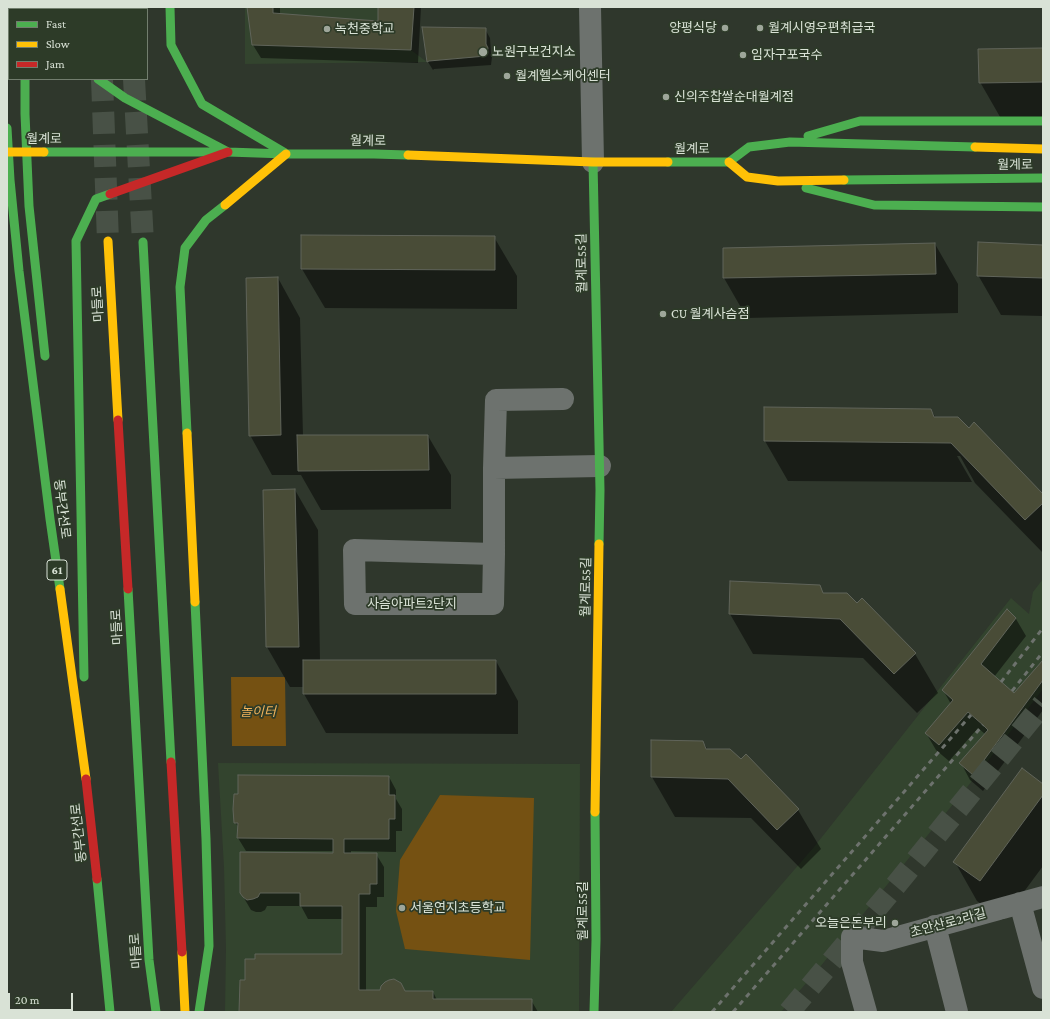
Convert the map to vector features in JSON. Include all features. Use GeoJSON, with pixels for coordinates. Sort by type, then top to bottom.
{"type":"FeatureCollection","features":[{"type":"Feature","properties":{"kind":"main road"},"geometry":{"type":"LineString","coordinates":[[7,18],[8,7]]}},
{"type":"Feature","properties":{"kind":"main road"},"geometry":{"type":"LineString","coordinates":[[170,7],[171,45],[202,104],[286,154],[206,220],[185,248],[180,287],[206,839],[209,946],[200,1012]]}},
{"type":"Feature","properties":{"kind":"main road"},"geometry":{"type":"LineString","coordinates":[[25,80],[29,206],[45,364]]}},
{"type":"Feature","properties":{"kind":"main road"},"geometry":{"type":"LineString","coordinates":[[99,80],[125,98],[228,152]]}},
{"type":"Feature","properties":{"kind":"main road"},"geometry":{"type":"LineString","coordinates":[[790,142],[860,121],[1043,121]]}},
{"type":"Feature","properties":{"kind":"main road","name":"동부간선로"},"geometry":{"type":"LineString","coordinates":[[7,128],[10,180],[19,271],[50,519],[86,776],[110,1012]]}},
{"type":"Feature","properties":{"kind":"main road","name":"월계로"},"geometry":{"type":"LineString","coordinates":[[7,152],[382,154],[593,162],[729,162],[749,147],[790,142],[1043,149]]}},
{"type":"Feature","properties":{"kind":"main road"},"geometry":{"type":"LineString","coordinates":[[84,689],[76,242],[96,199],[228,152]]}},
{"type":"Feature","properties":{"kind":"main road","name":"월계로55길"},"geometry":{"type":"LineString","coordinates":[[593,162],[600,466],[595,819],[596,940],[594,1012]]}},
{"type":"Feature","properties":{"kind":"main road","name":"월계로"},"geometry":{"type":"LineString","coordinates":[[729,162],[747,177],[778,181],[1043,178]]}},
{"type":"Feature","properties":{"kind":"main road"},"geometry":{"type":"LineString","coordinates":[[778,181],[874,206],[1043,207]]}},
{"type":"Feature","properties":{"kind":"main road","name":"마들로"},"geometry":{"type":"LineString","coordinates":[[108,241],[149,960],[156,1012]]}},
{"type":"Feature","properties":{"kind":"main road"},"geometry":{"type":"LineString","coordinates":[[143,242],[186,1012]]}},
{"type":"Feature","properties":{"kind":"main road"},"geometry":{"type":"LineString","coordinates":[[50,519],[54,477]]}},
{"type":"Feature","properties":{"kind":"main road"},"geometry":{"type":"LineString","coordinates":[[84,705],[86,776]]}},
{"type":"Feature","properties":{"kind":"street"},"geometry":{"type":"LineString","coordinates":[[590,7],[593,162]]}},
{"type":"Feature","properties":{"kind":"street","name":"사슴아파트2단지"},"geometry":{"type":"LineString","coordinates":[[494,554],[354,550],[355,604],[493,604],[494,554],[494,468],[496,400],[564,399]]}},
{"type":"Feature","properties":{"kind":"street"},"geometry":{"type":"LineString","coordinates":[[494,468],[600,466]]}},
{"type":"Feature","properties":{"kind":"street","name":"초안산로2라길"},"geometry":{"type":"LineString","coordinates":[[866,1012],[852,962],[852,937],[883,941],[1043,896]]}},
{"type":"Feature","properties":{"kind":"street"},"geometry":{"type":"LineString","coordinates":[[1020,903],[1043,988]]}},
{"type":"Feature","properties":{"kind":"street"},"geometry":{"type":"LineString","coordinates":[[935,926],[958,1012]]}},
{"type":"Feature","properties":{"kind":"shaded area","name":"녹천중학교"},"geometry":{"type":"Polygon","coordinates":[[[245,7],[407,7],[411,50],[427,62],[245,64],[245,7]]]}},
{"type":"Feature","properties":{"kind":"shaded area"},"geometry":{"type":"Polygon","coordinates":[[[1043,579],[1043,689],[981,770],[815,973],[781,1012],[671,1012],[814,847],[1011,598],[1029,614],[1033,592],[1043,579]]]}},
{"type":"Feature","properties":{"kind":"shaded area","name":"서울연지초등학교"},"geometry":{"type":"Polygon","coordinates":[[[218,763],[580,764],[579,1012],[225,1012],[226,949],[224,867],[218,763]]]}},
{"type":"Feature","properties":{"kind":"green space","name":"놀이터"},"geometry":{"type":"Polygon","coordinates":[[[231,677],[285,677],[286,746],[232,746],[231,677]]]}},
{"type":"Feature","properties":{"kind":"green space"},"geometry":{"type":"Polygon","coordinates":[[[440,795],[534,798],[530,960],[405,949],[396,911],[400,860],[440,795]]]}},
{"type":"Feature","properties":{"kind":"building"},"geometry":{"type":"Polygon","coordinates":[[[247,7],[273,7],[273,13],[378,21],[378,7],[414,7],[411,50],[252,45],[247,7]]]}},
{"type":"Feature","properties":{"kind":"building","name":"월계헬스케어센터"},"geometry":{"type":"Polygon","coordinates":[[[422,27],[486,28],[486,44],[488,48],[486,56],[427,62],[422,27]]]}},
{"type":"Feature","properties":{"kind":"building"},"geometry":{"type":"Polygon","coordinates":[[[1043,48],[1043,82],[979,83],[978,49],[1043,48]]]}},
{"type":"Feature","properties":{"kind":"building"},"geometry":{"type":"Polygon","coordinates":[[[301,235],[495,236],[495,270],[301,269],[301,235]]]}},
{"type":"Feature","properties":{"kind":"building"},"geometry":{"type":"Polygon","coordinates":[[[978,242],[1043,245],[1043,278],[977,276],[978,242]]]}},
{"type":"Feature","properties":{"kind":"building"},"geometry":{"type":"Polygon","coordinates":[[[935,243],[936,274],[723,278],[723,248],[935,243]]]}},
{"type":"Feature","properties":{"kind":"building"},"geometry":{"type":"Polygon","coordinates":[[[278,277],[281,435],[249,436],[246,278],[278,277]]]}},
{"type":"Feature","properties":{"kind":"building"},"geometry":{"type":"Polygon","coordinates":[[[764,407],[931,409],[934,417],[958,417],[969,428],[974,422],[1043,494],[1043,503],[1025,520],[951,443],[764,441],[764,407]]]}},
{"type":"Feature","properties":{"kind":"building"},"geometry":{"type":"Polygon","coordinates":[[[297,435],[428,435],[429,470],[298,471],[297,435]]]}},
{"type":"Feature","properties":{"kind":"building"},"geometry":{"type":"Polygon","coordinates":[[[295,489],[299,647],[266,647],[263,490],[295,489]]]}},
{"type":"Feature","properties":{"kind":"building"},"geometry":{"type":"Polygon","coordinates":[[[730,581],[820,585],[823,593],[847,593],[857,603],[862,598],[916,653],[894,674],[840,619],[729,614],[730,581]]]}},
{"type":"Feature","properties":{"kind":"building"},"geometry":{"type":"Polygon","coordinates":[[[1007,609],[1016,618],[981,664],[1014,693],[1043,660],[1043,680],[973,775],[959,763],[988,730],[983,725],[968,712],[939,745],[925,733],[953,700],[942,690],[1007,609]]]}},
{"type":"Feature","properties":{"kind":"building"},"geometry":{"type":"Polygon","coordinates":[[[303,660],[496,660],[496,694],[303,694],[303,660]]]}},
{"type":"Feature","properties":{"kind":"building"},"geometry":{"type":"Polygon","coordinates":[[[651,740],[703,741],[706,749],[730,749],[741,759],[746,754],[799,809],[777,830],[728,779],[651,777],[651,740]]]}},
{"type":"Feature","properties":{"kind":"building"},"geometry":{"type":"Polygon","coordinates":[[[1022,768],[1043,784],[1043,795],[980,881],[953,862],[1022,768]]]}},
{"type":"Feature","properties":{"kind":"building"},"geometry":{"type":"Polygon","coordinates":[[[238,775],[389,776],[389,795],[395,795],[395,819],[389,819],[389,839],[344,839],[344,853],[377,853],[377,884],[370,884],[370,894],[359,894],[359,990],[380,990],[381,986],[385,982],[394,979],[401,983],[405,991],[433,991],[433,999],[532,999],[532,1012],[239,1012],[240,980],[245,980],[245,959],[255,959],[255,954],[342,954],[342,906],[300,906],[300,893],[260,893],[258,897],[247,900],[243,897],[240,893],[240,852],[333,853],[333,839],[237,838],[238,823],[234,823],[233,809],[234,794],[238,794],[238,775]]]}},
{"type":"Feature","properties":{"kind":"tunnel"},"geometry":{"type":"LineString","coordinates":[[102,80],[108,241]]}},
{"type":"Feature","properties":{"kind":"tunnel"},"geometry":{"type":"LineString","coordinates":[[134,80],[143,242]]}},
{"type":"Feature","properties":{"kind":"tunnel"},"geometry":{"type":"LineString","coordinates":[[789,1012],[896,885],[1043,704]]}},
{"type":"Feature","properties":{"kind":"railway"},"geometry":{"type":"LineString","coordinates":[[1001,682],[1043,628]]}},
{"type":"Feature","properties":{"kind":"railway"},"geometry":{"type":"LineString","coordinates":[[1012,691],[1043,652]]}},
{"type":"Feature","properties":{"kind":"railway"},"geometry":{"type":"LineString","coordinates":[[712,1012],[971,715]]}},
{"type":"Feature","properties":{"kind":"railway"},"geometry":{"type":"LineString","coordinates":[[733,1012],[983,725]]}},
{"type":"Feature","properties":{"kind":"traffic: fast"},"geometry":{"type":"LineString","coordinates":[[7,18],[8,7]]}},
{"type":"Feature","properties":{"kind":"traffic: fast"},"geometry":{"type":"LineString","coordinates":[[170,7],[171,45],[202,104],[285,153]]}},
{"type":"Feature","properties":{"kind":"traffic: fast"},"geometry":{"type":"LineString","coordinates":[[25,80],[29,206],[45,356]]}},
{"type":"Feature","properties":{"kind":"traffic: fast"},"geometry":{"type":"LineString","coordinates":[[99,80],[125,98],[228,152]]}},
{"type":"Feature","properties":{"kind":"traffic: fast"},"geometry":{"type":"LineString","coordinates":[[808,136],[860,121],[1043,121]]}},
{"type":"Feature","properties":{"kind":"traffic: fast"},"geometry":{"type":"LineString","coordinates":[[7,128],[10,180],[19,271],[60,589]]}},
{"type":"Feature","properties":{"kind":"traffic: fast"},"geometry":{"type":"LineString","coordinates":[[668,162],[729,162],[749,147],[790,142],[975,147]]}},
{"type":"Feature","properties":{"kind":"traffic: fast"},"geometry":{"type":"LineString","coordinates":[[44,152],[228,152],[408,155]]}},
{"type":"Feature","properties":{"kind":"traffic: fast"},"geometry":{"type":"LineString","coordinates":[[593,162],[600,490],[599,544]]}},
{"type":"Feature","properties":{"kind":"traffic: fast"},"geometry":{"type":"LineString","coordinates":[[844,180],[1043,178]]}},
{"type":"Feature","properties":{"kind":"traffic: fast"},"geometry":{"type":"LineString","coordinates":[[806,188],[874,205],[1043,207]]}},
{"type":"Feature","properties":{"kind":"traffic: fast"},"geometry":{"type":"LineString","coordinates":[[84,677],[76,241],[96,199],[110,194]]}},
{"type":"Feature","properties":{"kind":"traffic: fast"},"geometry":{"type":"LineString","coordinates":[[187,433],[180,287],[185,248],[206,220],[225,205]]}},
{"type":"Feature","properties":{"kind":"traffic: fast"},"geometry":{"type":"LineString","coordinates":[[143,242],[171,762]]}},
{"type":"Feature","properties":{"kind":"traffic: fast"},"geometry":{"type":"LineString","coordinates":[[128,589],[149,960],[156,1012]]}},
{"type":"Feature","properties":{"kind":"traffic: fast"},"geometry":{"type":"LineString","coordinates":[[195,602],[206,839],[209,946],[199,1012]]}},
{"type":"Feature","properties":{"kind":"traffic: fast"},"geometry":{"type":"LineString","coordinates":[[594,1012],[596,940],[595,812]]}},
{"type":"Feature","properties":{"kind":"traffic: fast"},"geometry":{"type":"LineString","coordinates":[[97,879],[110,1012]]}},
{"type":"Feature","properties":{"kind":"traffic: slow"},"geometry":{"type":"LineString","coordinates":[[975,147],[1043,149]]}},
{"type":"Feature","properties":{"kind":"traffic: slow"},"geometry":{"type":"LineString","coordinates":[[7,152],[44,152]]}},
{"type":"Feature","properties":{"kind":"traffic: slow"},"geometry":{"type":"LineString","coordinates":[[225,205],[286,154]]}},
{"type":"Feature","properties":{"kind":"traffic: slow"},"geometry":{"type":"LineString","coordinates":[[408,155],[593,162],[668,162]]}},
{"type":"Feature","properties":{"kind":"traffic: slow"},"geometry":{"type":"LineString","coordinates":[[729,162],[747,177],[778,181],[844,180]]}},
{"type":"Feature","properties":{"kind":"traffic: slow"},"geometry":{"type":"LineString","coordinates":[[108,241],[118,420]]}},
{"type":"Feature","properties":{"kind":"traffic: slow"},"geometry":{"type":"LineString","coordinates":[[187,433],[195,602]]}},
{"type":"Feature","properties":{"kind":"traffic: slow"},"geometry":{"type":"LineString","coordinates":[[595,812],[599,544]]}},
{"type":"Feature","properties":{"kind":"traffic: slow"},"geometry":{"type":"LineString","coordinates":[[60,589],[86,779]]}},
{"type":"Feature","properties":{"kind":"traffic: slow"},"geometry":{"type":"LineString","coordinates":[[182,952],[185,1012]]}},
{"type":"Feature","properties":{"kind":"traffic: jam"},"geometry":{"type":"LineString","coordinates":[[110,194],[228,152]]}},
{"type":"Feature","properties":{"kind":"traffic: jam"},"geometry":{"type":"LineString","coordinates":[[118,420],[128,589]]}},
{"type":"Feature","properties":{"kind":"traffic: jam"},"geometry":{"type":"LineString","coordinates":[[171,762],[182,952]]}},
{"type":"Feature","properties":{"kind":"traffic: jam"},"geometry":{"type":"LineString","coordinates":[[86,779],[97,879]]}},
{"type":"Feature","properties":{"kind":"place","name":"양평식당"},"geometry":{"type":"Point","coordinates":[725,28]}},
{"type":"Feature","properties":{"kind":"place","name":"월계시영우편취급국"},"geometry":{"type":"Point","coordinates":[760,28]}},
{"type":"Feature","properties":{"kind":"place","name":"녹천중학교"},"geometry":{"type":"Point","coordinates":[327,29]}},
{"type":"Feature","properties":{"kind":"place","name":"노원구보건지소"},"geometry":{"type":"Point","coordinates":[483,52]}},
{"type":"Feature","properties":{"kind":"place","name":"임자구포국수"},"geometry":{"type":"Point","coordinates":[743,55]}},
{"type":"Feature","properties":{"kind":"place","name":"월계헬스케어센터"},"geometry":{"type":"Point","coordinates":[507,76]}},
{"type":"Feature","properties":{"kind":"place","name":"신의주찹쌀순대월계점"},"geometry":{"type":"Point","coordinates":[666,97]}},
{"type":"Feature","properties":{"kind":"place","name":"CU 월계사슴점"},"geometry":{"type":"Point","coordinates":[663,314]}},
{"type":"Feature","properties":{"kind":"place","name":"서울연지초등학교"},"geometry":{"type":"Point","coordinates":[402,908]}},
{"type":"Feature","properties":{"kind":"place","name":"오늘은돈부리"},"geometry":{"type":"Point","coordinates":[895,923]}}]}
